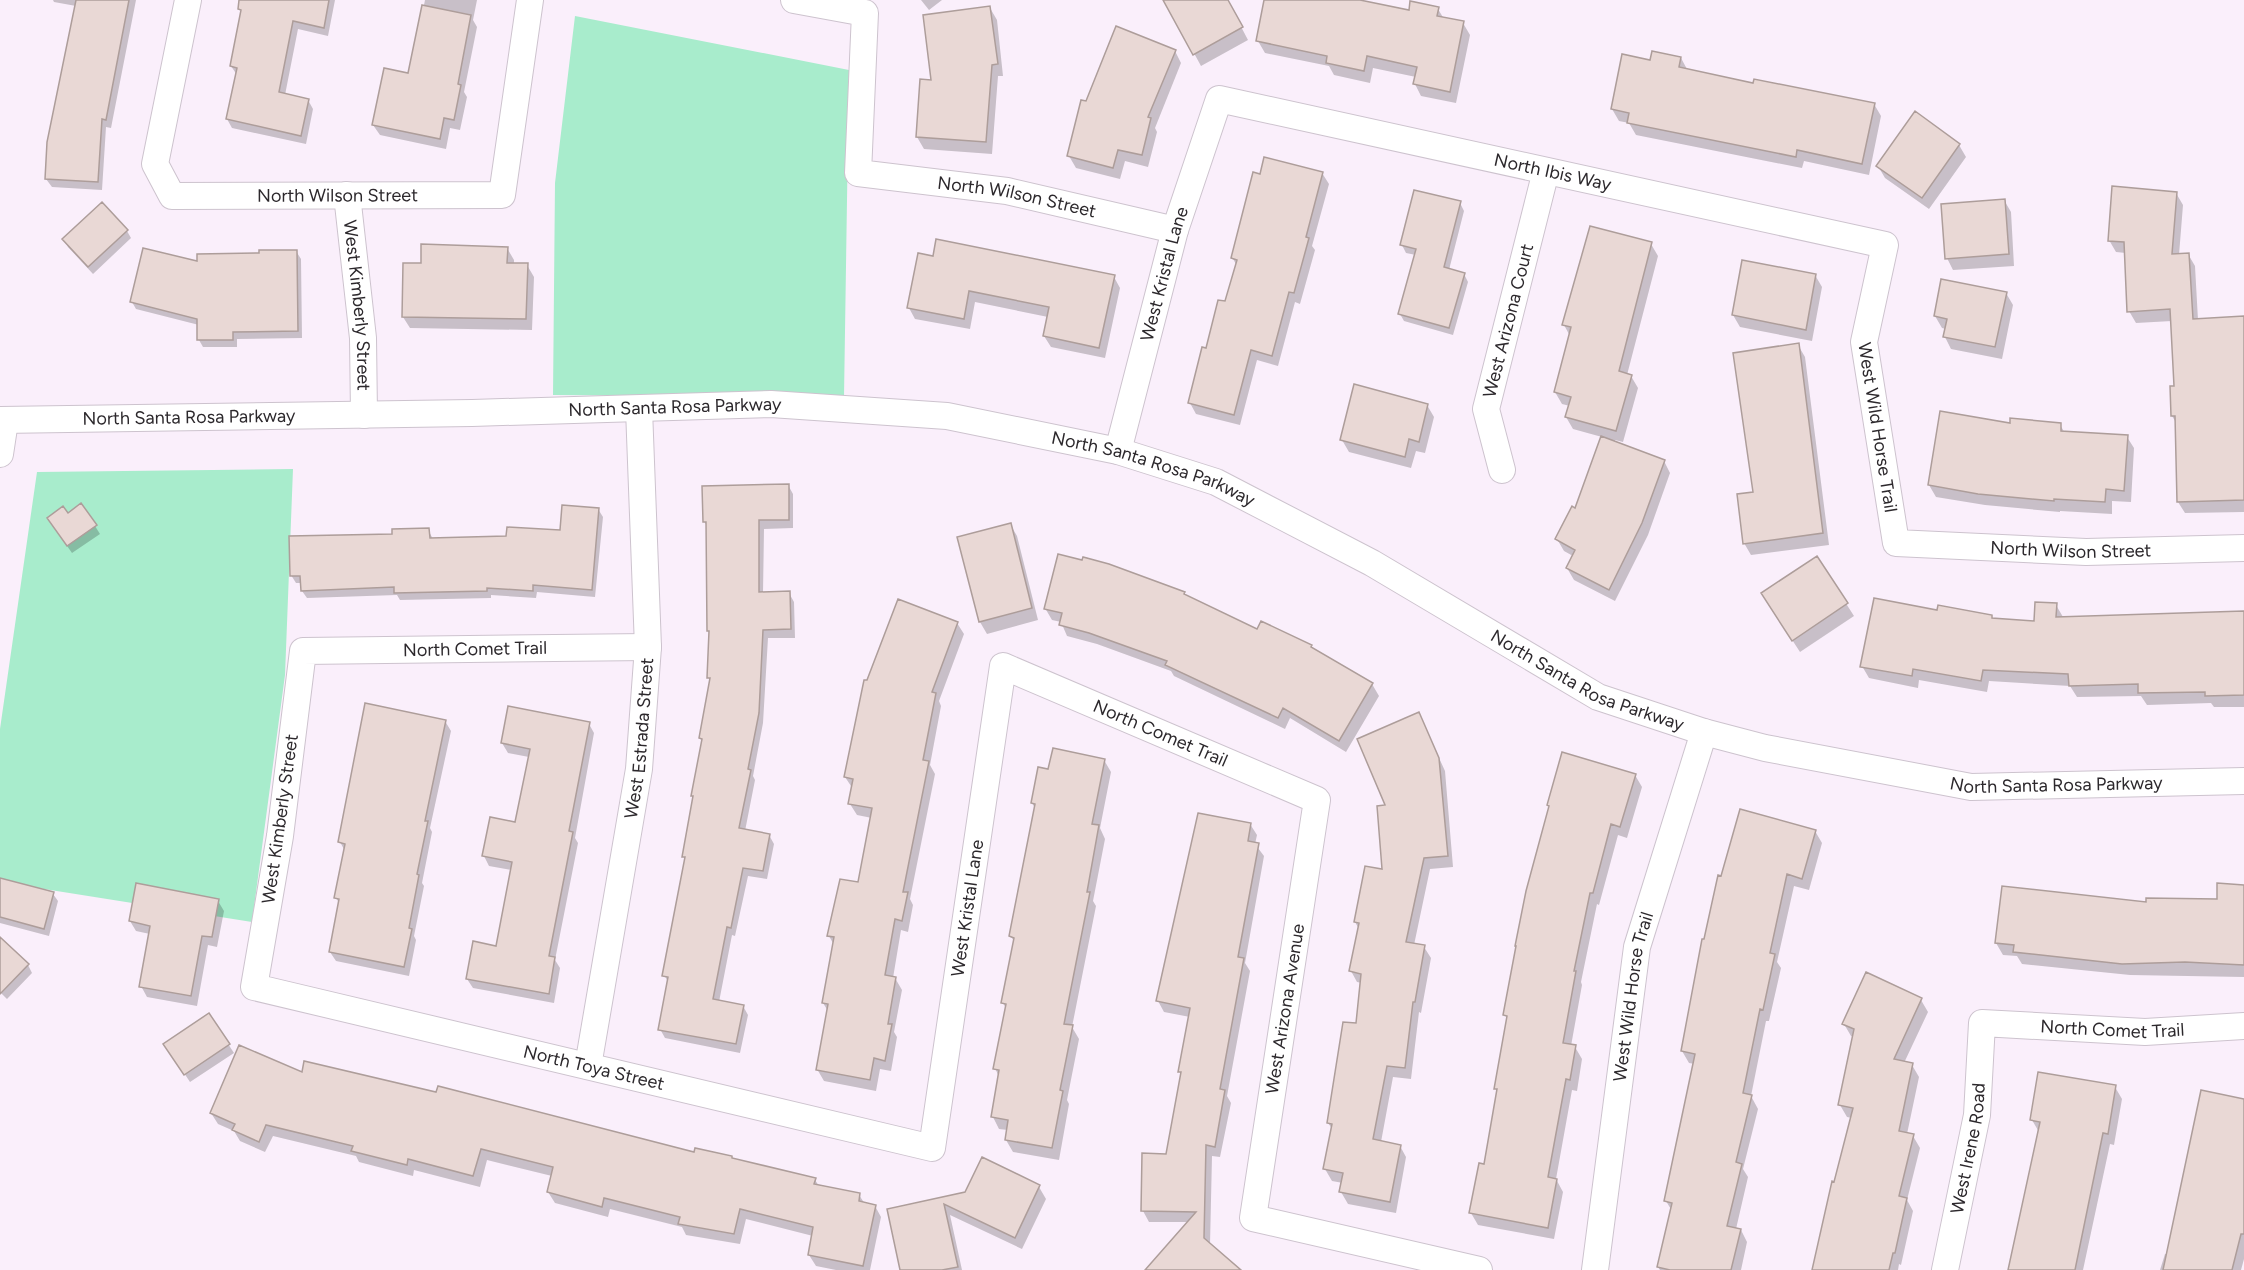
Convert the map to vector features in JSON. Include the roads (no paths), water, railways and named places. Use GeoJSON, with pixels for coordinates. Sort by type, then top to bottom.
{"type":"FeatureCollection","features":[{"type":"Feature","properties":{"kind":"street","name":"North Wilson Street"},"geometry":{"type":"LineString","coordinates":[[188,0],[155,164],[172,196],[502,195],[530,0]]}},
{"type":"Feature","properties":{"kind":"street","name":"North Wilson Street"},"geometry":{"type":"LineString","coordinates":[[794,0],[865,13],[858,173],[1007,191],[1174,230]]}},
{"type":"Feature","properties":{"kind":"street","name":"North Ibis Way"},"geometry":{"type":"LineString","coordinates":[[1219,99],[1885,245]]}},
{"type":"Feature","properties":{"kind":"street","name":"West Kristal Lane"},"geometry":{"type":"LineString","coordinates":[[1118,451],[1174,230],[1219,99]]}},
{"type":"Feature","properties":{"kind":"street","name":"West Arizona Court"},"geometry":{"type":"LineString","coordinates":[[1502,470],[1486,409],[1546,171]]}},
{"type":"Feature","properties":{"kind":"street","name":"West Kimberly Street"},"geometry":{"type":"LineString","coordinates":[[347,195],[363,338],[364,415]]}},
{"type":"Feature","properties":{"kind":"street","name":"West Wild Horse Trail"},"geometry":{"type":"LineString","coordinates":[[1885,245],[1864,342],[1896,543]]}},
{"type":"Feature","properties":{"kind":"street","name":"North Santa Rosa Parkway"},"geometry":{"type":"LineString","coordinates":[[3,421],[639,409],[771,404],[947,416],[1118,451],[1216,482],[1372,563],[1598,697],[1704,732],[1765,748],[1971,787],[2244,781]]}},
{"type":"Feature","properties":{"kind":"street","name":"West Estrada Street"},"geometry":{"type":"LineString","coordinates":[[588,1066],[639,769],[648,647],[639,409]]}},
{"type":"Feature","properties":{"kind":"street"},"geometry":{"type":"LineString","coordinates":[[0,454],[3,421]]}},
{"type":"Feature","properties":{"kind":"street","name":"North Wilson Street"},"geometry":{"type":"LineString","coordinates":[[1896,543],[2086,552],[2244,548]]}},
{"type":"Feature","properties":{"kind":"street","name":"North Comet Trail"},"geometry":{"type":"LineString","coordinates":[[303,651],[648,647]]}},
{"type":"Feature","properties":{"kind":"street","name":"West Kimberly Street"},"geometry":{"type":"LineString","coordinates":[[254,987],[280,836],[303,651]]}},
{"type":"Feature","properties":{"kind":"street","name":"West Kristal Lane"},"geometry":{"type":"LineString","coordinates":[[932,1148],[1003,666]]}},
{"type":"Feature","properties":{"kind":"street","name":"North Comet Trail"},"geometry":{"type":"LineString","coordinates":[[1003,666],[1317,800]]}},
{"type":"Feature","properties":{"kind":"street","name":"West Wild Horse Trail"},"geometry":{"type":"LineString","coordinates":[[1595,1270],[1637,947],[1704,732]]}},
{"type":"Feature","properties":{"kind":"street","name":"West Arizona Avenue"},"geometry":{"type":"LineString","coordinates":[[1317,800],[1253,1218],[1479,1270]]}},
{"type":"Feature","properties":{"kind":"street","name":"North Toya Street"},"geometry":{"type":"LineString","coordinates":[[254,987],[932,1148]]}},
{"type":"Feature","properties":{"kind":"street","name":"North Comet Trail"},"geometry":{"type":"LineString","coordinates":[[1982,1023],[2145,1032],[2244,1026]]}},
{"type":"Feature","properties":{"kind":"street","name":"West Irene Road"},"geometry":{"type":"LineString","coordinates":[[1945,1270],[1977,1115],[1982,1023]]}}]}
